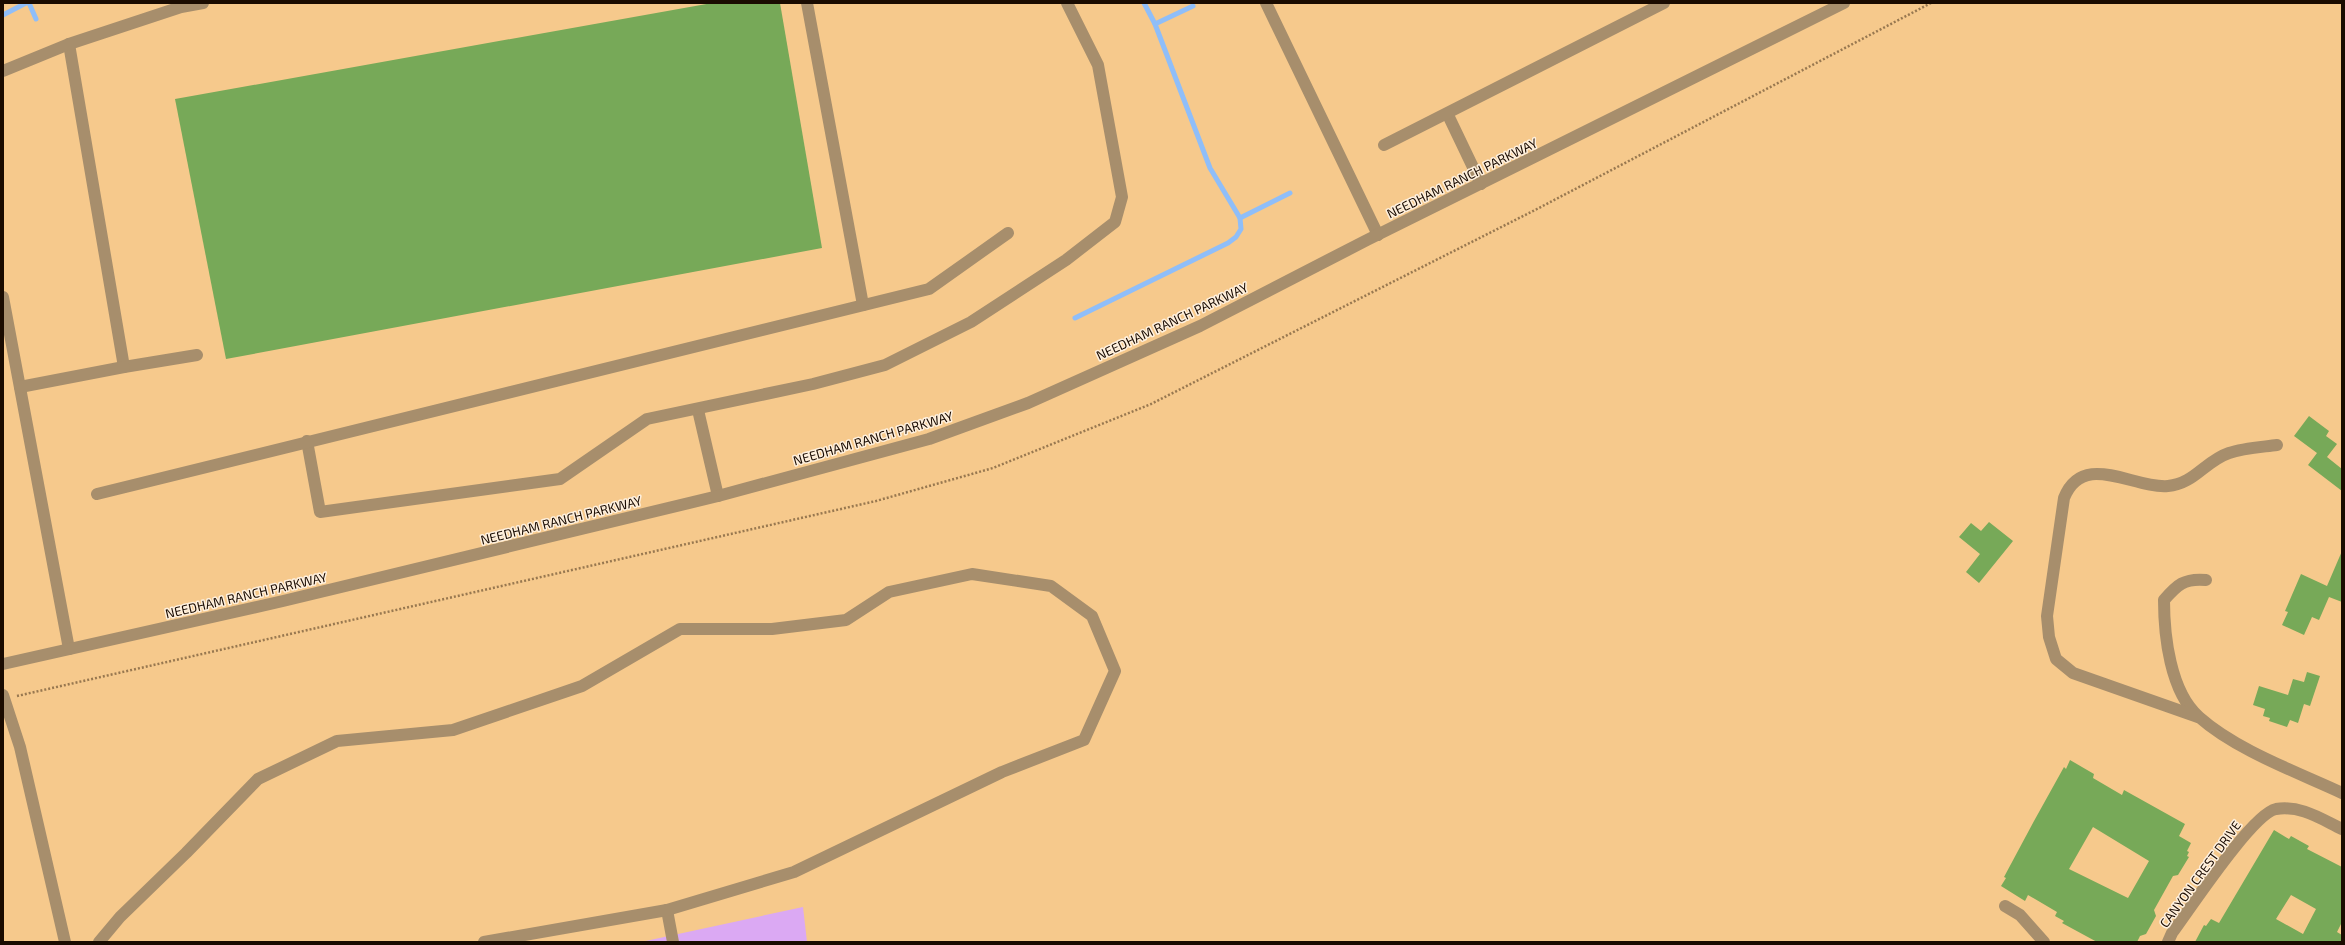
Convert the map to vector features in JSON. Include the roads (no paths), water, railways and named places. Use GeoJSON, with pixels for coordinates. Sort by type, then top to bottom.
{"type":"FeatureCollection","features":[{"type":"Feature","properties":{"kind":"street"},"geometry":{"type":"LineString","coordinates":[[3,71],[69,44],[181,7],[203,3]]}},
{"type":"Feature","properties":{"kind":"street"},"geometry":{"type":"LineString","coordinates":[[807,3],[862,305]]}},
{"type":"Feature","properties":{"kind":"street"},"geometry":{"type":"LineString","coordinates":[[307,441],[320,512],[560,479],[648,419],[698,410],[813,384],[885,365],[971,322],[1066,260],[1115,222],[1122,197],[1098,65],[1067,3]]}},
{"type":"Feature","properties":{"kind":"street"},"geometry":{"type":"LineString","coordinates":[[1266,3],[1378,235]]}},
{"type":"Feature","properties":{"kind":"street"},"geometry":{"type":"LineString","coordinates":[[1384,145],[1448,115],[1664,3]]}},
{"type":"Feature","properties":{"kind":"street","name":"NEEDHAM RANCH PARKWAY"},"geometry":{"type":"LineString","coordinates":[[3,664],[283,601],[718,496],[929,439],[1028,403],[1200,326],[1378,235],[1844,3]]}},
{"type":"Feature","properties":{"kind":"street"},"geometry":{"type":"LineString","coordinates":[[69,44],[124,367]]}},
{"type":"Feature","properties":{"kind":"street"},"geometry":{"type":"LineString","coordinates":[[1448,115],[1481,184]]}},
{"type":"Feature","properties":{"kind":"street"},"geometry":{"type":"LineString","coordinates":[[97,494],[929,288],[1008,233]]}},
{"type":"Feature","properties":{"kind":"street"},"geometry":{"type":"LineString","coordinates":[[3,297],[69,649]]}},
{"type":"Feature","properties":{"kind":"street"},"geometry":{"type":"LineString","coordinates":[[20,386],[196,355]]}},
{"type":"Feature","properties":{"kind":"street"},"geometry":{"type":"LineString","coordinates":[[698,410],[718,496]]}},
{"type":"Feature","properties":{"kind":"street"},"geometry":{"type":"LineString","coordinates":[[2277,445],[2228,453],[2185,483],[2167,486],[2094,473],[2077,479],[2068,488],[2064,498],[2048,616],[2049,637],[2056,660],[2073,673],[2198,717],[2236,742],[2342,793]]}},
{"type":"Feature","properties":{"kind":"street"},"geometry":{"type":"LineString","coordinates":[[99,942],[120,917],[186,854],[258,779],[337,741],[453,730],[582,686],[680,629],[772,629],[846,620],[889,592],[972,574],[1051,586],[1092,616],[1115,671],[1084,740],[1002,772],[794,872],[668,910],[484,942]]}},
{"type":"Feature","properties":{"kind":"street"},"geometry":{"type":"LineString","coordinates":[[2198,717],[2183,697],[2169,657],[2164,600],[2177,586],[2193,579],[2206,580]]}},
{"type":"Feature","properties":{"kind":"street"},"geometry":{"type":"LineString","coordinates":[[3,695],[20,747],[65,942]]}},
{"type":"Feature","properties":{"kind":"street","name":"CANYON CREST DRIVE"},"geometry":{"type":"LineString","coordinates":[[2168,942],[2251,827],[2275,810],[2299,809],[2342,829]]}},
{"type":"Feature","properties":{"kind":"street"},"geometry":{"type":"LineString","coordinates":[[2005,906],[2020,915],[2044,942]]}},
{"type":"Feature","properties":{"kind":"street"},"geometry":{"type":"LineString","coordinates":[[668,910],[673,942]]}},
{"type":"Feature","properties":{"kind":"waterway"},"geometry":{"type":"LineString","coordinates":[[3,15],[26,3]]}},
{"type":"Feature","properties":{"kind":"waterway"},"geometry":{"type":"LineString","coordinates":[[29,3],[36,19]]}},
{"type":"Feature","properties":{"kind":"waterway"},"geometry":{"type":"LineString","coordinates":[[1075,318],[1228,243],[1236,237],[1241,229],[1240,218],[1210,168],[1155,24],[1144,3]]}},
{"type":"Feature","properties":{"kind":"waterway"},"geometry":{"type":"LineString","coordinates":[[1155,24],[1193,6]]}},
{"type":"Feature","properties":{"kind":"waterway"},"geometry":{"type":"LineString","coordinates":[[1240,218],[1290,193]]}}]}
